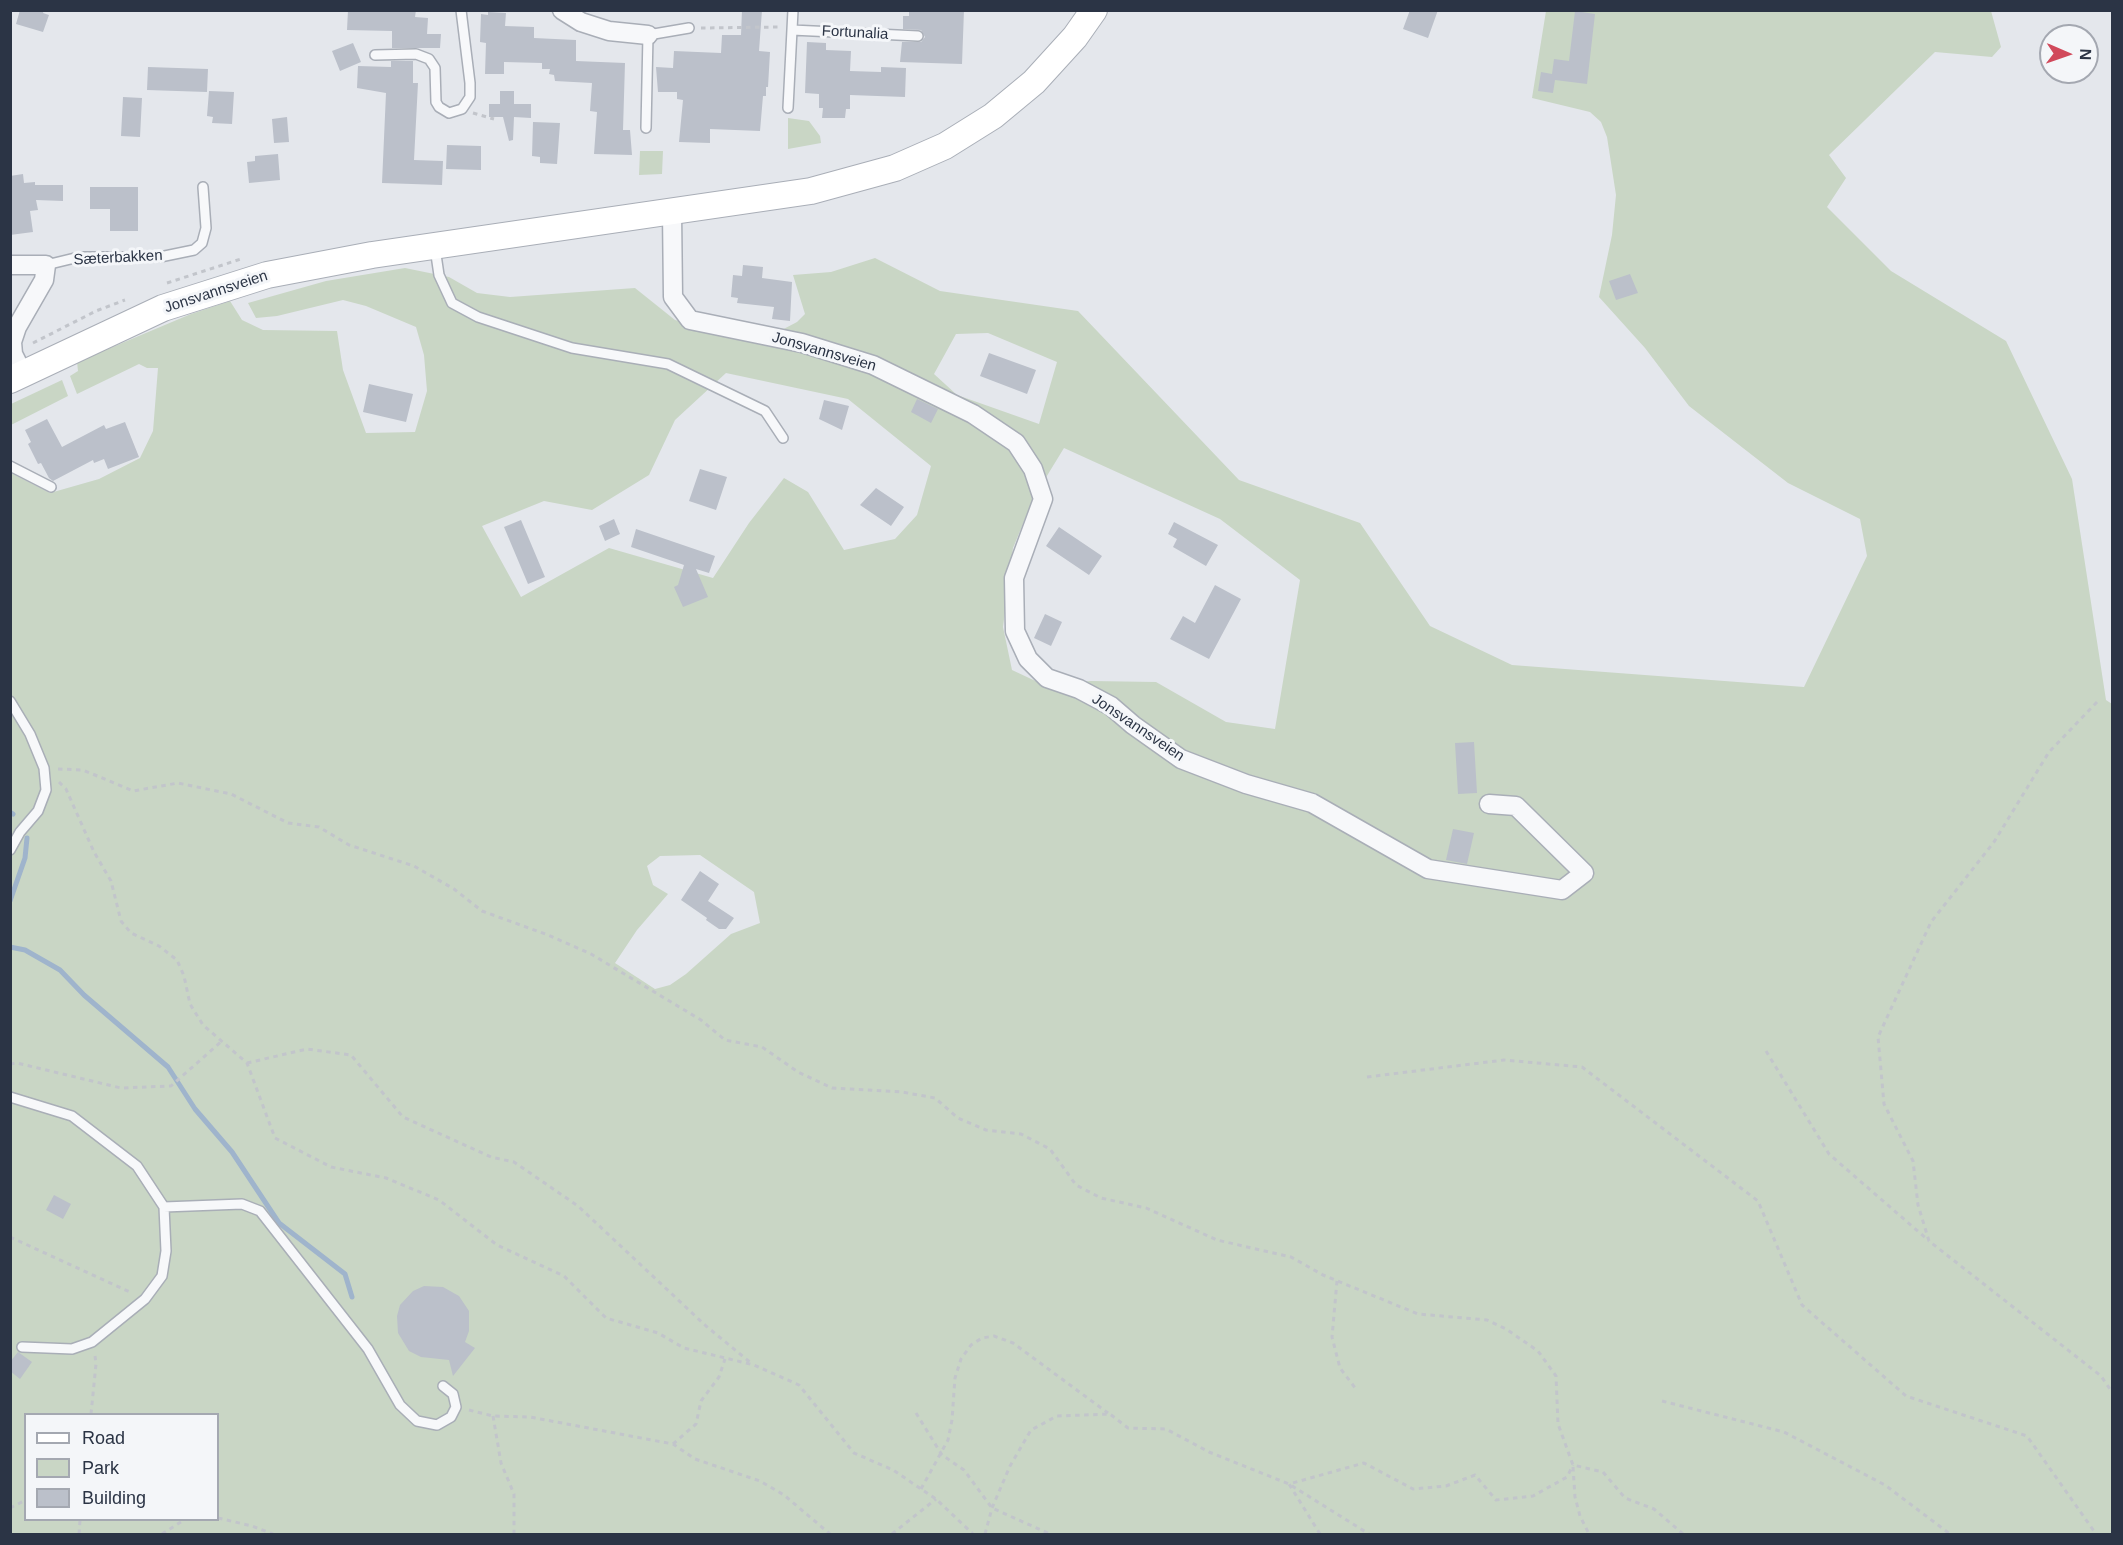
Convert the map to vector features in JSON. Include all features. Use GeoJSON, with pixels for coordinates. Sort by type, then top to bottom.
{"type":"FeatureCollection","features":[{"type":"Feature","properties":{"kind":"main road","name":"Jonsvannsveien"},"geometry":{"type":"LineString","coordinates":[[15,369],[163,308],[234,284],[300,268],[435,246],[672,213],[842,184],[924,156],[975,128],[1034,82],[1075,37],[1094,10]]}},
{"type":"Feature","properties":{"kind":"street"},"geometry":{"type":"LineString","coordinates":[[562,10],[581,22],[609,32],[648,34]]}},
{"type":"Feature","properties":{"kind":"street","name":"Jonsvannsveien"},"geometry":{"type":"LineString","coordinates":[[672,213],[673,297],[690,320],[802,343],[873,365],[973,414],[1016,443],[1034,469],[1043,499],[1014,578],[1015,631],[1028,659],[1047,678],[1079,689],[1111,706],[1180,759],[1246,784],[1312,803],[1428,869],[1562,890],[1584,873],[1516,806],[1489,804]]}},
{"type":"Feature","properties":{"kind":"street","name":"Sæterbakken"},"geometry":{"type":"LineString","coordinates":[[10,265],[46,265]]}},
{"type":"Feature","properties":{"kind":"street"},"geometry":{"type":"LineString","coordinates":[[15,369],[12,342],[17,327],[44,280],[46,265]]}},
{"type":"Feature","properties":{"kind":"lane"},"geometry":{"type":"LineString","coordinates":[[375,56],[416,54],[429,59],[435,68],[436,102],[439,107],[448,113],[462,109],[470,97],[471,83],[461,10]]}},
{"type":"Feature","properties":{"kind":"lane"},"geometry":{"type":"LineString","coordinates":[[788,108],[793,10]]}},
{"type":"Feature","properties":{"kind":"lane"},"geometry":{"type":"LineString","coordinates":[[646,128],[648,34],[689,28]]}},
{"type":"Feature","properties":{"kind":"lane","name":"Fortunalia"},"geometry":{"type":"LineString","coordinates":[[792,30],[918,36]]}},
{"type":"Feature","properties":{"kind":"lane","name":"Sæterbakken"},"geometry":{"type":"LineString","coordinates":[[46,265],[79,257],[160,257],[194,250],[202,243],[206,228],[203,187]]}},
{"type":"Feature","properties":{"kind":"lane"},"geometry":{"type":"LineString","coordinates":[[435,246],[439,275],[452,303],[478,317],[572,348],[668,364],[765,411],[783,438]]}},
{"type":"Feature","properties":{"kind":"lane"},"geometry":{"type":"LineString","coordinates":[[10,466],[51,487]]}},
{"type":"Feature","properties":{"kind":"lane"},"geometry":{"type":"LineString","coordinates":[[10,700],[30,734],[44,768],[46,790],[38,811],[20,832],[10,850]]}},
{"type":"Feature","properties":{"kind":"lane"},"geometry":{"type":"LineString","coordinates":[[10,1097],[72,1116],[136,1166],[164,1207],[166,1251],[162,1276],[145,1299],[92,1342],[72,1349],[22,1347]]}},
{"type":"Feature","properties":{"kind":"lane"},"geometry":{"type":"LineString","coordinates":[[164,1207],[242,1204],[260,1211],[368,1349],[400,1405],[417,1421],[437,1425],[451,1417],[456,1407],[453,1394],[443,1386]]}},
{"type":"Feature","properties":{"kind":"path"},"geometry":{"type":"LineString","coordinates":[[689,28],[778,27],[792,30]]}},
{"type":"Feature","properties":{"kind":"path"},"geometry":{"type":"LineString","coordinates":[[462,109],[494,119]]}},
{"type":"Feature","properties":{"kind":"path"},"geometry":{"type":"LineString","coordinates":[[160,286],[249,257]]}},
{"type":"Feature","properties":{"kind":"path"},"geometry":{"type":"LineString","coordinates":[[15,369],[96,311],[131,297]]}},
{"type":"Feature","properties":{"kind":"path"},"geometry":{"type":"LineString","coordinates":[[1929,1241],[1918,1205],[1913,1161],[1884,1104],[1878,1037],[1931,922],[1994,842],[2049,752],[2097,702]]}},
{"type":"Feature","properties":{"kind":"path"},"geometry":{"type":"LineString","coordinates":[[44,768],[66,789],[94,852],[111,881],[121,921],[131,933],[159,945],[177,960],[184,976],[190,1004],[203,1025],[247,1063],[275,1138],[331,1167],[386,1178],[439,1200],[497,1245],[564,1276],[606,1318],[658,1333],[684,1348],[754,1365],[799,1385],[855,1453],[893,1470],[936,1499],[973,1534]]}},
{"type":"Feature","properties":{"kind":"path"},"geometry":{"type":"LineString","coordinates":[[44,768],[82,770],[134,791],[178,783],[231,794],[288,823],[319,827],[349,845],[414,866],[454,889],[482,911],[548,935],[591,954],[701,1020],[725,1040],[762,1047],[798,1072],[832,1088],[902,1092],[935,1098],[958,1118],[986,1130],[1021,1134],[1050,1149],[1076,1185],[1101,1198],[1146,1208],[1217,1240],[1291,1257],[1337,1281],[1418,1314],[1487,1320],[1506,1329],[1538,1351],[1556,1376],[1558,1424],[1573,1465],[1575,1497],[1580,1516],[1589,1534]]}},
{"type":"Feature","properties":{"kind":"path"},"geometry":{"type":"LineString","coordinates":[[10,1062],[121,1088],[171,1086],[223,1040]]}},
{"type":"Feature","properties":{"kind":"path"},"geometry":{"type":"LineString","coordinates":[[247,1063],[307,1049],[351,1054],[403,1117],[491,1157],[514,1162],[578,1206],[706,1326],[754,1365]]}},
{"type":"Feature","properties":{"kind":"path"},"geometry":{"type":"LineString","coordinates":[[1766,1051],[1829,1154],[1929,1241],[2101,1376],[2112,1392]]}},
{"type":"Feature","properties":{"kind":"path"},"geometry":{"type":"LineString","coordinates":[[1367,1077],[1503,1060],[1582,1067],[1758,1201],[1802,1305],[1906,1396],[2027,1436],[2096,1534]]}},
{"type":"Feature","properties":{"kind":"path"},"geometry":{"type":"LineString","coordinates":[[10,1238],[145,1299]]}},
{"type":"Feature","properties":{"kind":"path"},"geometry":{"type":"LineString","coordinates":[[1337,1281],[1332,1337],[1340,1368],[1356,1389]]}},
{"type":"Feature","properties":{"kind":"path"},"geometry":{"type":"LineString","coordinates":[[921,1489],[942,1455],[952,1419],[955,1378],[961,1359],[971,1345],[982,1338],[994,1336],[1012,1343],[1128,1428],[1166,1429],[1209,1452],[1289,1484],[1370,1534]]}},
{"type":"Feature","properties":{"kind":"path"},"geometry":{"type":"LineString","coordinates":[[91,1413],[96,1364],[92,1342]]}},
{"type":"Feature","properties":{"kind":"path"},"geometry":{"type":"LineString","coordinates":[[673,1444],[696,1424],[701,1401],[719,1377],[725,1358]]}},
{"type":"Feature","properties":{"kind":"path"},"geometry":{"type":"LineString","coordinates":[[1662,1401],[1784,1432],[1885,1485],[1950,1534]]}},
{"type":"Feature","properties":{"kind":"path"},"geometry":{"type":"LineString","coordinates":[[456,1407],[493,1416],[530,1417],[673,1444],[695,1459],[760,1481],[784,1495],[830,1534]]}},
{"type":"Feature","properties":{"kind":"path"},"geometry":{"type":"LineString","coordinates":[[916,1413],[942,1455],[964,1470],[992,1508],[1050,1534]]}},
{"type":"Feature","properties":{"kind":"path"},"geometry":{"type":"LineString","coordinates":[[985,1534],[992,1508],[1010,1466],[1031,1430],[1058,1416],[1110,1414]]}},
{"type":"Feature","properties":{"kind":"path"},"geometry":{"type":"LineString","coordinates":[[493,1416],[501,1463],[514,1494],[514,1534]]}},
{"type":"Feature","properties":{"kind":"path"},"geometry":{"type":"LineString","coordinates":[[1289,1484],[1364,1462],[1413,1489],[1446,1485],[1475,1475],[1496,1500],[1533,1496],[1567,1477],[1573,1465]]}},
{"type":"Feature","properties":{"kind":"path"},"geometry":{"type":"LineString","coordinates":[[1573,1465],[1603,1472],[1625,1498],[1654,1509],[1683,1534]]}},
{"type":"Feature","properties":{"kind":"path"},"geometry":{"type":"LineString","coordinates":[[1289,1484],[1320,1534]]}},
{"type":"Feature","properties":{"kind":"path"},"geometry":{"type":"LineString","coordinates":[[892,1534],[936,1499]]}},
{"type":"Feature","properties":{"kind":"path"},"geometry":{"type":"LineString","coordinates":[[10,1508],[24,1501]]}},
{"type":"Feature","properties":{"kind":"path"},"geometry":{"type":"LineString","coordinates":[[219,1518],[273,1534]]}},
{"type":"Feature","properties":{"kind":"path"},"geometry":{"type":"LineString","coordinates":[[162,1534],[182,1521]]}},
{"type":"Feature","properties":{"kind":"green space"},"geometry":{"type":"Polygon","coordinates":[[[1546,11],[1991,11],[2001,47],[1992,57],[1935,52],[1829,155],[1846,178],[1827,207],[1891,271],[2006,341],[2072,479],[2106,700],[2112,704],[2112,1534],[11,1534],[11,473],[50,493],[99,479],[140,458],[153,431],[158,368],[147,368],[139,364],[77,394],[70,376],[78,371],[77,362],[191,314],[230,301],[242,320],[263,330],[337,331],[343,370],[366,433],[415,432],[427,391],[424,355],[416,327],[366,306],[343,300],[277,316],[256,318],[248,303],[326,281],[405,268],[449,277],[477,293],[510,297],[635,288],[675,320],[759,342],[797,322],[805,314],[793,275],[831,272],[875,258],[940,291],[1078,311],[1239,480],[1360,523],[1430,626],[1512,665],[1804,687],[1867,556],[1860,519],[1788,483],[1689,406],[1645,348],[1599,297],[1612,235],[1616,195],[1607,137],[1601,122],[1590,112],[1532,98],[1546,11]],[[988,333],[956,334],[934,374],[957,395],[1039,424],[1057,362],[988,333]],[[726,373],[675,420],[649,475],[592,510],[544,501],[482,526],[521,597],[609,548],[713,578],[749,523],[784,478],[808,492],[844,550],[895,539],[917,515],[931,466],[848,399],[726,373]],[[1064,448],[1034,497],[1013,548],[1003,627],[1012,670],[1044,685],[1091,681],[1156,682],[1226,722],[1275,729],[1300,580],[1220,519],[1064,448]],[[700,855],[660,856],[647,866],[653,885],[668,894],[637,930],[615,963],[655,989],[670,985],[686,974],[731,934],[760,923],[754,892],[700,855]]]}},
{"type":"Feature","properties":{"kind":"green space"},"geometry":{"type":"Polygon","coordinates":[[[788,118],[809,121],[820,136],[821,143],[788,149],[788,118]]]}},
{"type":"Feature","properties":{"kind":"green space"},"geometry":{"type":"Polygon","coordinates":[[[640,151],[663,151],[662,174],[639,175],[640,151]]]}},
{"type":"Feature","properties":{"kind":"green space"},"geometry":{"type":"Polygon","coordinates":[[[62,380],[68,396],[11,425],[11,404],[62,380]]]}},
{"type":"Feature","properties":{"kind":"building"},"geometry":{"type":"Polygon","coordinates":[[[20,10],[44,10],[43,13],[49,15],[43,32],[16,24],[20,10]]]}},
{"type":"Feature","properties":{"kind":"building"},"geometry":{"type":"Polygon","coordinates":[[[348,10],[416,10],[415,17],[428,18],[427,34],[441,34],[440,48],[392,48],[392,31],[347,30],[348,10]]]}},
{"type":"Feature","properties":{"kind":"building"},"geometry":{"type":"Polygon","coordinates":[[[742,10],[762,10],[759,51],[770,52],[768,87],[766,87],[766,96],[763,96],[760,131],[710,129],[710,143],[679,142],[683,100],[677,99],[677,92],[658,92],[656,67],[673,68],[674,51],[721,53],[722,35],[741,35],[742,10]]]}},
{"type":"Feature","properties":{"kind":"building"},"geometry":{"type":"Polygon","coordinates":[[[909,10],[964,10],[962,64],[900,62],[902,42],[921,42],[925,37],[921,30],[903,29],[903,16],[909,16],[909,10]]]}},
{"type":"Feature","properties":{"kind":"building"},"geometry":{"type":"Polygon","coordinates":[[[1410,10],[1438,10],[1428,38],[1403,29],[1410,10]]]}},
{"type":"Feature","properties":{"kind":"building"},"geometry":{"type":"Polygon","coordinates":[[[1575,11],[1595,14],[1587,84],[1555,80],[1553,93],[1538,91],[1541,72],[1552,74],[1554,59],[1569,61],[1575,11]]]}},
{"type":"Feature","properties":{"kind":"building"},"geometry":{"type":"Polygon","coordinates":[[[488,12],[506,13],[505,26],[534,27],[534,38],[576,40],[576,61],[625,63],[623,130],[630,130],[632,155],[594,154],[597,112],[590,111],[592,83],[555,81],[554,75],[549,74],[550,69],[542,69],[542,63],[504,62],[504,74],[485,74],[486,43],[480,42],[481,14],[488,15],[488,12]]]}},
{"type":"Feature","properties":{"kind":"building"},"geometry":{"type":"Polygon","coordinates":[[[807,42],[826,43],[826,50],[851,51],[850,71],[881,72],[881,67],[906,68],[905,97],[850,95],[850,109],[846,109],[845,118],[822,118],[823,108],[819,108],[819,94],[805,93],[807,42]]]}},
{"type":"Feature","properties":{"kind":"building"},"geometry":{"type":"Polygon","coordinates":[[[353,43],[361,62],[340,71],[332,51],[353,43]]]}},
{"type":"Feature","properties":{"kind":"building"},"geometry":{"type":"Polygon","coordinates":[[[391,61],[413,61],[413,83],[418,83],[414,160],[443,161],[442,185],[382,183],[386,93],[357,88],[358,66],[391,67],[391,61]]]}},
{"type":"Feature","properties":{"kind":"building"},"geometry":{"type":"Polygon","coordinates":[[[148,67],[208,69],[207,92],[147,90],[148,67]]]}},
{"type":"Feature","properties":{"kind":"building"},"geometry":{"type":"Polygon","coordinates":[[[209,91],[234,92],[232,124],[212,123],[213,117],[207,116],[209,91]]]}},
{"type":"Feature","properties":{"kind":"building"},"geometry":{"type":"Polygon","coordinates":[[[500,91],[514,91],[514,104],[531,104],[531,118],[514,117],[513,140],[509,141],[503,117],[489,117],[489,104],[500,104],[500,91]]]}},
{"type":"Feature","properties":{"kind":"building"},"geometry":{"type":"Polygon","coordinates":[[[123,97],[142,98],[140,137],[121,136],[123,97]]]}},
{"type":"Feature","properties":{"kind":"building"},"geometry":{"type":"Polygon","coordinates":[[[287,117],[289,142],[274,143],[272,119],[287,117]]]}},
{"type":"Feature","properties":{"kind":"building"},"geometry":{"type":"Polygon","coordinates":[[[533,122],[560,123],[557,164],[540,163],[540,157],[532,156],[533,122]]]}},
{"type":"Feature","properties":{"kind":"building"},"geometry":{"type":"Polygon","coordinates":[[[447,145],[481,146],[481,170],[446,169],[447,145]]]}},
{"type":"Feature","properties":{"kind":"building"},"geometry":{"type":"Polygon","coordinates":[[[278,154],[280,180],[249,183],[247,162],[255,161],[255,156],[278,154]]]}},
{"type":"Feature","properties":{"kind":"building"},"geometry":{"type":"Polygon","coordinates":[[[23,174],[24,183],[63,185],[63,201],[36,200],[38,210],[30,211],[33,232],[10,235],[10,176],[23,174]]]}},
{"type":"Feature","properties":{"kind":"building"},"geometry":{"type":"Polygon","coordinates":[[[90,187],[138,187],[138,231],[110,231],[110,209],[90,209],[90,187]]]}},
{"type":"Feature","properties":{"kind":"building"},"geometry":{"type":"Polygon","coordinates":[[[743,265],[763,267],[762,278],[792,282],[790,321],[772,319],[774,307],[737,303],[738,298],[731,297],[733,275],[742,276],[743,265]]]}},
{"type":"Feature","properties":{"kind":"building"},"geometry":{"type":"Polygon","coordinates":[[[1630,274],[1638,293],[1616,300],[1609,281],[1630,274]]]}},
{"type":"Feature","properties":{"kind":"building"},"geometry":{"type":"Polygon","coordinates":[[[989,353],[1036,370],[1027,394],[980,376],[989,353]]]}},
{"type":"Feature","properties":{"kind":"building"},"geometry":{"type":"Polygon","coordinates":[[[369,384],[413,394],[406,422],[363,412],[369,384]]]}},
{"type":"Feature","properties":{"kind":"building"},"geometry":{"type":"Polygon","coordinates":[[[917,399],[938,409],[931,423],[911,412],[917,399]]]}},
{"type":"Feature","properties":{"kind":"building"},"geometry":{"type":"Polygon","coordinates":[[[824,400],[849,406],[842,430],[819,419],[824,400]]]}},
{"type":"Feature","properties":{"kind":"building"},"geometry":{"type":"Polygon","coordinates":[[[47,419],[62,447],[104,425],[106,429],[125,422],[139,457],[108,469],[104,459],[94,463],[93,460],[53,481],[41,463],[38,464],[28,444],[31,442],[25,430],[47,419]]]}},
{"type":"Feature","properties":{"kind":"building"},"geometry":{"type":"Polygon","coordinates":[[[700,469],[727,477],[716,510],[689,501],[700,469]]]}},
{"type":"Feature","properties":{"kind":"building"},"geometry":{"type":"Polygon","coordinates":[[[876,488],[904,507],[891,526],[860,505],[876,488]]]}},
{"type":"Feature","properties":{"kind":"building"},"geometry":{"type":"Polygon","coordinates":[[[614,519],[620,534],[605,541],[599,526],[614,519]]]}},
{"type":"Feature","properties":{"kind":"building"},"geometry":{"type":"Polygon","coordinates":[[[521,520],[545,577],[528,584],[504,527],[521,520]]]}},
{"type":"Feature","properties":{"kind":"building"},"geometry":{"type":"Polygon","coordinates":[[[1174,522],[1218,545],[1206,566],[1173,547],[1177,539],[1168,534],[1174,522]]]}},
{"type":"Feature","properties":{"kind":"building"},"geometry":{"type":"Polygon","coordinates":[[[1059,527],[1102,556],[1089,575],[1046,546],[1059,527]]]}},
{"type":"Feature","properties":{"kind":"building"},"geometry":{"type":"Polygon","coordinates":[[[636,529],[715,556],[709,573],[696,569],[708,597],[683,607],[674,587],[678,585],[684,565],[631,547],[636,529]]]}},
{"type":"Feature","properties":{"kind":"building"},"geometry":{"type":"Polygon","coordinates":[[[1215,585],[1241,599],[1209,659],[1170,639],[1183,616],[1195,623],[1215,585]]]}},
{"type":"Feature","properties":{"kind":"building"},"geometry":{"type":"Polygon","coordinates":[[[1045,614],[1062,622],[1051,646],[1034,638],[1045,614]]]}},
{"type":"Feature","properties":{"kind":"building"},"geometry":{"type":"Polygon","coordinates":[[[1474,742],[1477,793],[1458,794],[1455,743],[1474,742]]]}},
{"type":"Feature","properties":{"kind":"building"},"geometry":{"type":"Polygon","coordinates":[[[1453,829],[1474,833],[1467,864],[1446,860],[1453,829]]]}},
{"type":"Feature","properties":{"kind":"building"},"geometry":{"type":"Polygon","coordinates":[[[700,871],[719,884],[708,901],[734,918],[726,929],[719,929],[681,900],[700,871]]]}},
{"type":"Feature","properties":{"kind":"building"},"geometry":{"type":"Polygon","coordinates":[[[54,1195],[71,1204],[63,1219],[46,1210],[54,1195]]]}},
{"type":"Feature","properties":{"kind":"building"},"geometry":{"type":"Polygon","coordinates":[[[424,1286],[443,1287],[459,1296],[469,1311],[469,1331],[465,1342],[475,1348],[453,1376],[449,1360],[421,1357],[409,1351],[398,1333],[397,1316],[400,1305],[413,1291],[424,1286]]]}},
{"type":"Feature","properties":{"kind":"building"},"geometry":{"type":"Polygon","coordinates":[[[18,1352],[32,1362],[20,1379],[10,1371],[10,1362],[18,1352]]]}},
{"type":"Feature","properties":{"kind":"waterway"},"geometry":{"type":"LineString","coordinates":[[10,901],[25,858],[27,838]]}},
{"type":"Feature","properties":{"kind":"waterway"},"geometry":{"type":"LineString","coordinates":[[10,947],[25,950],[60,970],[84,995],[168,1067],[195,1109],[232,1152],[279,1223],[345,1274],[352,1297]]}}]}
